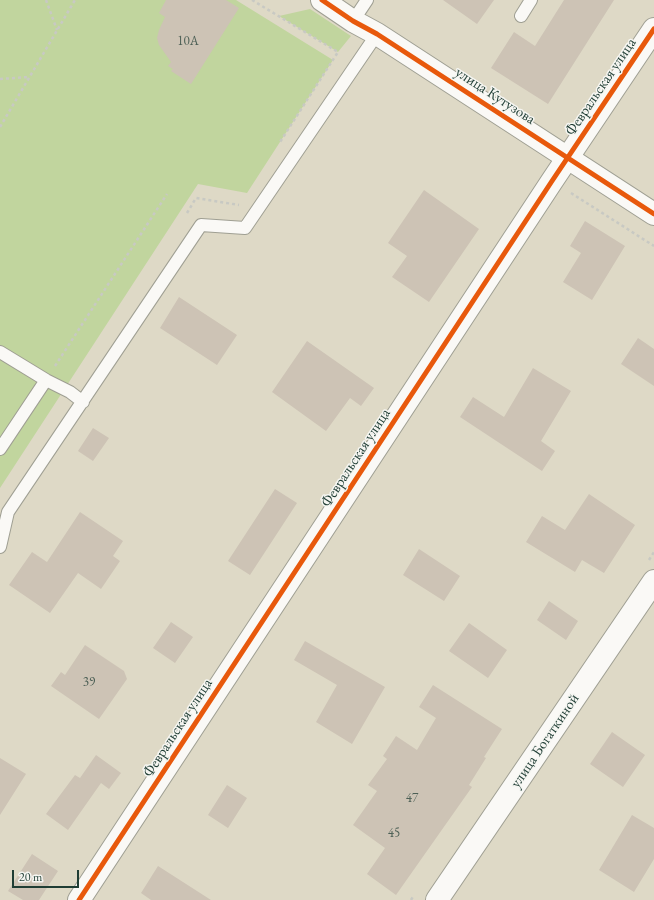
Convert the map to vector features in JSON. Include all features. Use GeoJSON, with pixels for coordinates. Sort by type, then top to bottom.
{"type":"FeatureCollection","features":[{"type":"Feature","properties":{"kind":"street","name":"улица Кутузова"},"geometry":{"type":"LineString","coordinates":[[322,0],[568,157],[654,214]]}},
{"type":"Feature","properties":{"kind":"street","name":"Февральская улица"},"geometry":{"type":"LineString","coordinates":[[79,900],[552,180],[654,30]]}},
{"type":"Feature","properties":{"kind":"street","name":"улица Богаткиной"},"geometry":{"type":"LineString","coordinates":[[437,900],[654,581]]}},
{"type":"Feature","properties":{"kind":"lane"},"geometry":{"type":"LineString","coordinates":[[353,21],[367,0]]}},
{"type":"Feature","properties":{"kind":"lane"},"geometry":{"type":"LineString","coordinates":[[521,16],[531,0]]}},
{"type":"Feature","properties":{"kind":"lane"},"geometry":{"type":"LineString","coordinates":[[0,548],[8,512],[201,225],[245,228],[377,34]]}},
{"type":"Feature","properties":{"kind":"lane"},"geometry":{"type":"LineString","coordinates":[[0,352],[46,380],[70,392],[82,402]]}},
{"type":"Feature","properties":{"kind":"lane"},"geometry":{"type":"LineString","coordinates":[[0,449],[46,380]]}},
{"type":"Feature","properties":{"kind":"path"},"geometry":{"type":"LineString","coordinates":[[46,0],[57,30]]}},
{"type":"Feature","properties":{"kind":"path"},"geometry":{"type":"LineString","coordinates":[[0,127],[75,0]]}},
{"type":"Feature","properties":{"kind":"path"},"geometry":{"type":"LineString","coordinates":[[0,79],[30,77]]}},
{"type":"Feature","properties":{"kind":"path"},"geometry":{"type":"LineString","coordinates":[[552,180],[654,246]]}},
{"type":"Feature","properties":{"kind":"path"},"geometry":{"type":"LineString","coordinates":[[46,380],[167,194]]}},
{"type":"Feature","properties":{"kind":"green space"},"geometry":{"type":"Polygon","coordinates":[[[0,0],[236,0],[333,60],[247,193],[198,184],[0,488],[0,0]]]}},
{"type":"Feature","properties":{"kind":"green space"},"geometry":{"type":"Polygon","coordinates":[[[310,9],[351,36],[338,52],[279,16],[310,9]]]}},
{"type":"Feature","properties":{"kind":"building"},"geometry":{"type":"Polygon","coordinates":[[[166,0],[226,0],[239,8],[191,84],[171,71],[173,69],[168,66],[171,62],[159,45],[157,38],[165,17],[159,13],[166,0]]]}},
{"type":"Feature","properties":{"kind":"building"},"geometry":{"type":"Polygon","coordinates":[[[443,0],[494,0],[477,24],[443,0]]]}},
{"type":"Feature","properties":{"kind":"building"},"geometry":{"type":"Polygon","coordinates":[[[564,0],[614,0],[548,104],[491,68],[514,32],[535,46],[564,0]]]}},
{"type":"Feature","properties":{"kind":"building"},"geometry":{"type":"Polygon","coordinates":[[[424,190],[479,229],[429,302],[392,277],[407,256],[388,243],[424,190]]]}},
{"type":"Feature","properties":{"kind":"building"},"geometry":{"type":"Polygon","coordinates":[[[585,221],[625,246],[592,300],[563,282],[581,253],[570,246],[585,221]]]}},
{"type":"Feature","properties":{"kind":"building"},"geometry":{"type":"Polygon","coordinates":[[[179,297],[237,335],[217,365],[160,328],[179,297]]]}},
{"type":"Feature","properties":{"kind":"building"},"geometry":{"type":"Polygon","coordinates":[[[638,338],[654,349],[654,386],[621,364],[638,338]]]}},
{"type":"Feature","properties":{"kind":"building"},"geometry":{"type":"Polygon","coordinates":[[[307,341],[374,388],[361,406],[350,398],[326,431],[272,392],[307,341]]]}},
{"type":"Feature","properties":{"kind":"building"},"geometry":{"type":"Polygon","coordinates":[[[533,368],[571,391],[541,441],[555,451],[542,471],[460,417],[473,397],[504,417],[533,368]]]}},
{"type":"Feature","properties":{"kind":"building"},"geometry":{"type":"Polygon","coordinates":[[[93,428],[109,438],[93,461],[78,451],[93,428]]]}},
{"type":"Feature","properties":{"kind":"building"},"geometry":{"type":"Polygon","coordinates":[[[275,489],[297,503],[250,575],[228,561],[275,489]]]}},
{"type":"Feature","properties":{"kind":"building"},"geometry":{"type":"Polygon","coordinates":[[[589,494],[635,525],[604,573],[582,560],[575,572],[526,542],[542,516],[565,530],[589,494]]]}},
{"type":"Feature","properties":{"kind":"building"},"geometry":{"type":"Polygon","coordinates":[[[80,512],[123,541],[113,556],[120,561],[101,589],[78,573],[50,613],[9,585],[32,552],[47,562],[80,512]]]}},
{"type":"Feature","properties":{"kind":"building"},"geometry":{"type":"Polygon","coordinates":[[[419,549],[460,576],[444,601],[403,575],[419,549]]]}},
{"type":"Feature","properties":{"kind":"building"},"geometry":{"type":"Polygon","coordinates":[[[549,601],[578,621],[566,640],[537,620],[549,601]]]}},
{"type":"Feature","properties":{"kind":"building"},"geometry":{"type":"Polygon","coordinates":[[[171,622],[193,637],[175,663],[153,648],[171,622]]]}},
{"type":"Feature","properties":{"kind":"building"},"geometry":{"type":"Polygon","coordinates":[[[469,623],[507,650],[488,678],[449,651],[469,623]]]}},
{"type":"Feature","properties":{"kind":"building"},"geometry":{"type":"Polygon","coordinates":[[[305,641],[385,687],[352,744],[316,722],[337,685],[294,660],[305,641]]]}},
{"type":"Feature","properties":{"kind":"building"},"geometry":{"type":"Polygon","coordinates":[[[85,645],[124,671],[127,679],[99,719],[51,686],[61,672],[65,675],[85,645]]]}},
{"type":"Feature","properties":{"kind":"building"},"geometry":{"type":"Polygon","coordinates":[[[433,685],[502,729],[484,757],[486,758],[469,785],[472,787],[396,895],[367,874],[385,848],[353,825],[377,791],[368,785],[387,759],[383,756],[396,736],[417,750],[436,718],[419,707],[433,685]]]}},
{"type":"Feature","properties":{"kind":"building"},"geometry":{"type":"Polygon","coordinates":[[[612,732],[645,755],[623,787],[590,764],[612,732]]]}},
{"type":"Feature","properties":{"kind":"building"},"geometry":{"type":"Polygon","coordinates":[[[96,755],[121,773],[109,789],[101,783],[68,830],[46,814],[75,775],[80,778],[96,755]]]}},
{"type":"Feature","properties":{"kind":"building"},"geometry":{"type":"Polygon","coordinates":[[[0,758],[26,774],[0,815],[0,758]]]}},
{"type":"Feature","properties":{"kind":"building"},"geometry":{"type":"Polygon","coordinates":[[[227,785],[247,798],[228,828],[208,815],[227,785]]]}},
{"type":"Feature","properties":{"kind":"building"},"geometry":{"type":"Polygon","coordinates":[[[632,815],[654,828],[654,859],[634,892],[599,870],[632,815]]]}},
{"type":"Feature","properties":{"kind":"building"},"geometry":{"type":"Polygon","coordinates":[[[32,854],[58,871],[39,900],[23,900],[8,891],[32,854]]]}},
{"type":"Feature","properties":{"kind":"building"},"geometry":{"type":"Polygon","coordinates":[[[158,866],[211,900],[151,900],[141,893],[158,866]]]}},
{"type":"Feature","properties":{"kind":"cycle path"},"geometry":{"type":"LineString","coordinates":[[322,0],[353,21],[377,34],[654,214]]}},
{"type":"Feature","properties":{"kind":"cycle path"},"geometry":{"type":"LineString","coordinates":[[79,900],[552,181],[654,29]]}}]}
